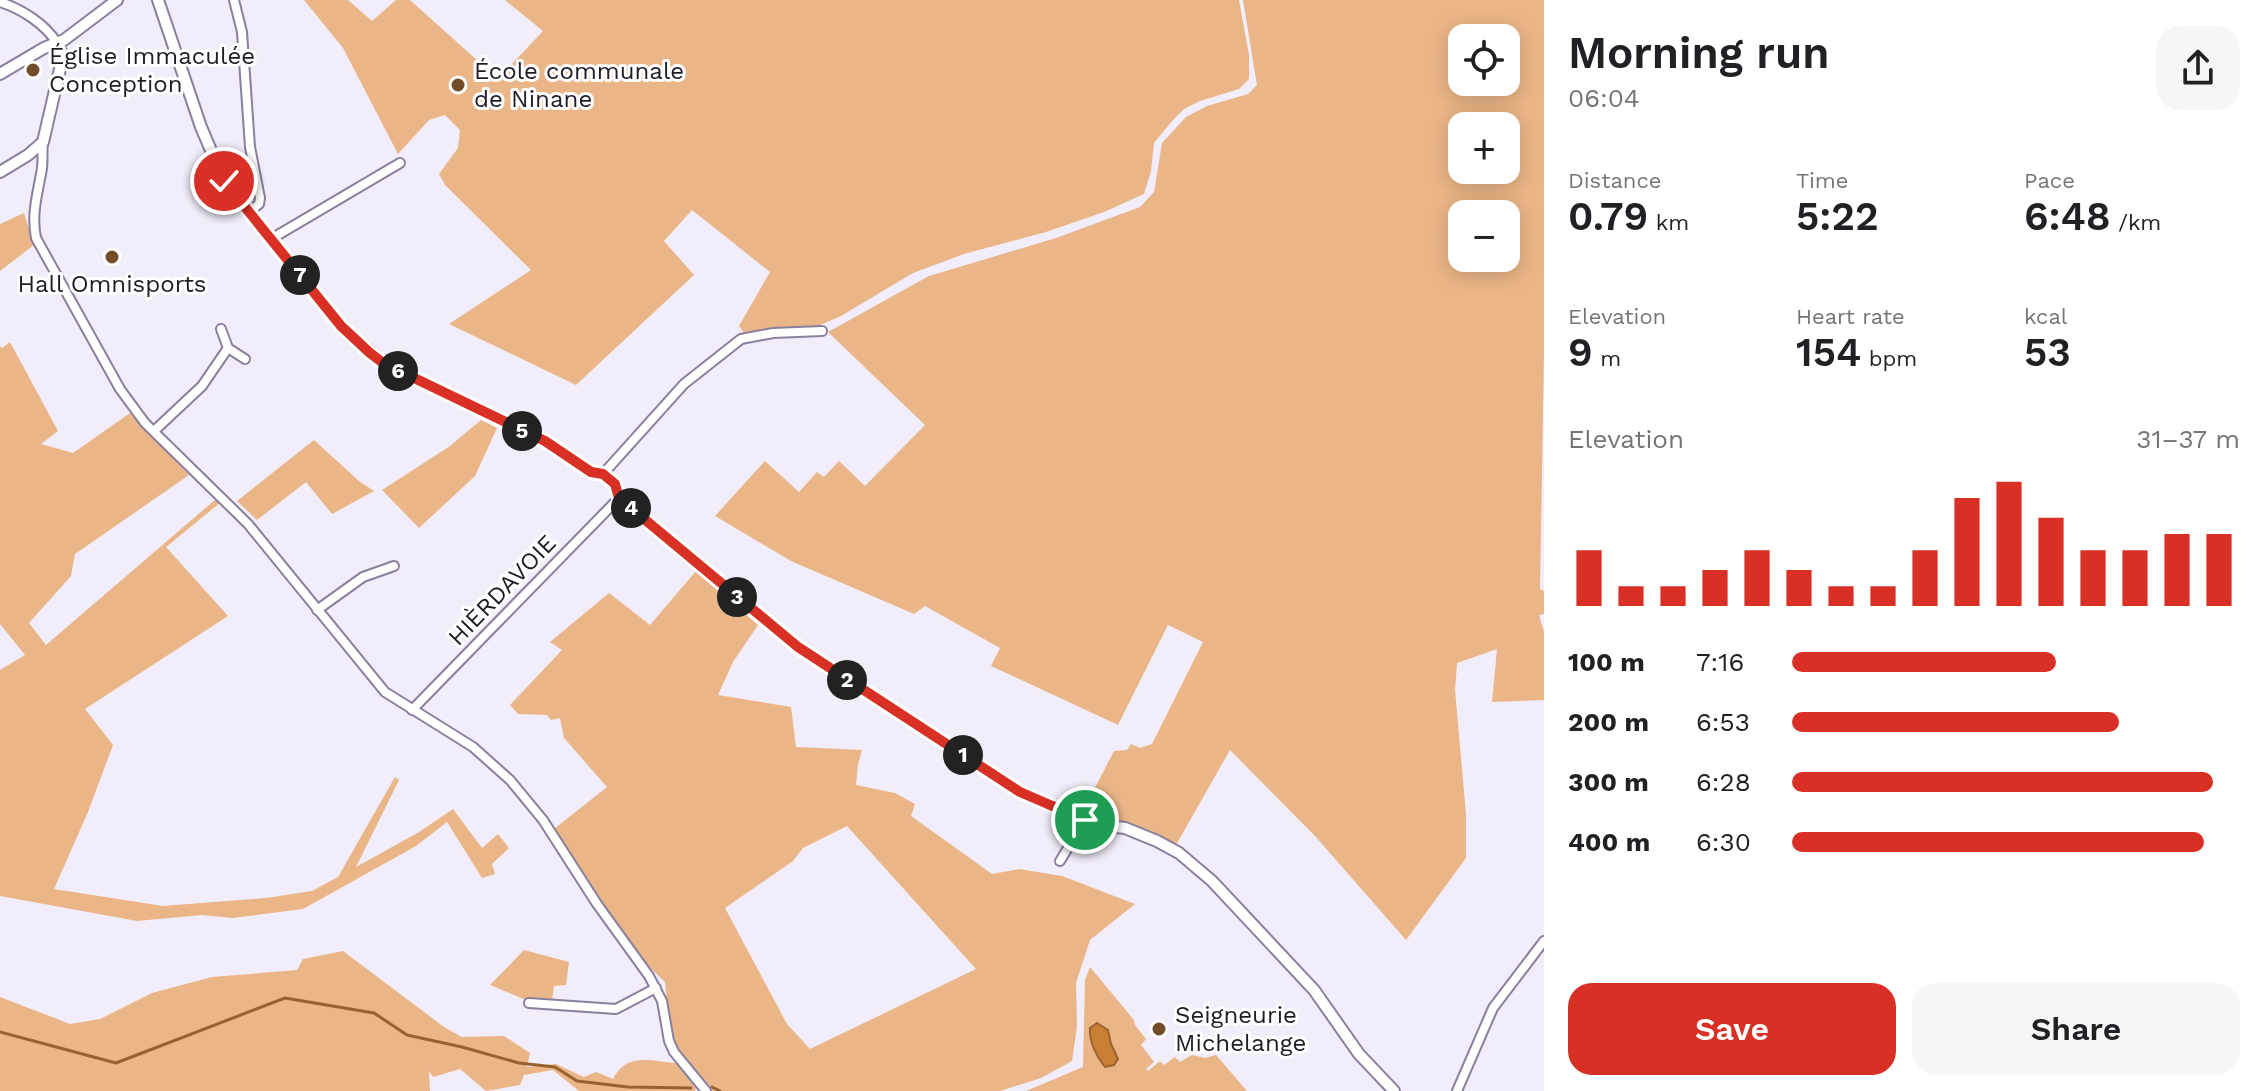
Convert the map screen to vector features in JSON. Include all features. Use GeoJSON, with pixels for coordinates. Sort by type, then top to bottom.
{"type":"FeatureCollection","features":[{"type":"Feature","properties":{"kind":"street"},"geometry":{"type":"LineString","coordinates":[[0,74],[57,43],[117,0]]}},
{"type":"Feature","properties":{"kind":"street"},"geometry":{"type":"LineString","coordinates":[[158,0],[201,127],[224,181],[341,326],[383,363],[545,441],[591,472],[603,474],[615,484],[619,498],[798,647],[1020,792],[1085,820],[1125,828],[1157,841],[1198,868],[1314,990],[1342,1032],[1394,1091]]}},
{"type":"Feature","properties":{"kind":"street"},"geometry":{"type":"LineString","coordinates":[[234,0],[242,32],[250,147],[260,198],[259,204],[249,212]]}},
{"type":"Feature","properties":{"kind":"street"},"geometry":{"type":"LineString","coordinates":[[0,2],[25,13],[57,43],[63,56],[43,142],[43,165],[33,222],[36,238],[120,389],[154,431],[248,524],[385,692],[473,747],[520,791],[656,988],[674,1052],[706,1091]]}},
{"type":"Feature","properties":{"kind":"street"},"geometry":{"type":"LineString","coordinates":[[0,172],[43,142]]}},
{"type":"Feature","properties":{"kind":"street"},"geometry":{"type":"LineString","coordinates":[[24,158],[33,157],[43,165]]}},
{"type":"Feature","properties":{"kind":"street"},"geometry":{"type":"LineString","coordinates":[[271,239],[400,163]]}},
{"type":"Feature","properties":{"kind":"street"},"geometry":{"type":"LineString","coordinates":[[221,329],[228,348],[245,359]]}},
{"type":"Feature","properties":{"kind":"street"},"geometry":{"type":"LineString","coordinates":[[603,474],[684,384],[741,339],[773,333],[822,331]]}},
{"type":"Feature","properties":{"kind":"street"},"geometry":{"type":"LineString","coordinates":[[154,431],[202,386],[228,348]]}},
{"type":"Feature","properties":{"kind":"street","name":"HIÈRDAVOIE"},"geometry":{"type":"LineString","coordinates":[[412,710],[619,498]]}},
{"type":"Feature","properties":{"kind":"street"},"geometry":{"type":"LineString","coordinates":[[317,610],[363,577],[394,566]]}},
{"type":"Feature","properties":{"kind":"street"},"geometry":{"type":"LineString","coordinates":[[1060,861],[1085,820]]}},
{"type":"Feature","properties":{"kind":"street"},"geometry":{"type":"LineString","coordinates":[[1457,1091],[1493,1008],[1544,941]]}},
{"type":"Feature","properties":{"kind":"street"},"geometry":{"type":"LineString","coordinates":[[529,1003],[616,1009],[656,988]]}},
{"type":"Feature","properties":{"kind":"shaded area"},"geometry":{"type":"Polygon","coordinates":[[[304,0],[348,0],[372,21],[396,0],[410,0],[498,79],[543,31],[505,0],[1239,0],[1249,55],[1249,79],[1239,89],[1184,109],[1173,120],[1154,143],[1151,171],[1144,194],[1046,232],[964,254],[913,273],[841,316],[813,328],[745,334],[739,326],[770,272],[692,210],[664,241],[694,275],[576,385],[449,324],[531,270],[445,185],[439,174],[458,148],[460,130],[445,115],[429,120],[398,154],[343,48],[304,0]]]}},
{"type":"Feature","properties":{"kind":"shaded area"},"geometry":{"type":"Polygon","coordinates":[[[1243,0],[1544,0],[1544,355],[1540,589],[1544,591],[1544,614],[1539,615],[1544,632],[1544,700],[1492,702],[1497,649],[1457,663],[1455,690],[1466,814],[1466,858],[1406,940],[1315,836],[1230,750],[1176,845],[1137,826],[1084,809],[1114,751],[1127,750],[1131,744],[1140,748],[1152,744],[1203,642],[1168,625],[1118,725],[991,666],[1000,648],[925,606],[914,614],[791,561],[715,516],[765,461],[799,492],[817,472],[824,477],[839,461],[865,486],[925,425],[828,332],[929,276],[1056,238],[1140,207],[1154,192],[1162,143],[1186,117],[1207,106],[1248,94],[1257,85],[1243,0]]]}},
{"type":"Feature","properties":{"kind":"shaded area"},"geometry":{"type":"Polygon","coordinates":[[[24,213],[34,245],[0,271],[0,224],[24,213]]]}},
{"type":"Feature","properties":{"kind":"shaded area"},"geometry":{"type":"Polygon","coordinates":[[[10,342],[58,431],[41,444],[73,453],[130,413],[189,475],[75,554],[71,576],[29,623],[46,645],[216,499],[221,502],[166,547],[228,616],[85,709],[113,745],[54,889],[163,906],[312,891],[338,877],[395,777],[399,780],[356,867],[453,809],[482,848],[498,834],[509,848],[492,864],[495,874],[482,878],[447,822],[416,846],[303,909],[233,918],[202,915],[137,921],[0,896],[0,670],[25,655],[0,624],[0,346],[2,348],[10,342]]]}},
{"type":"Feature","properties":{"kind":"shaded area"},"geometry":{"type":"Polygon","coordinates":[[[481,420],[497,428],[475,476],[419,528],[382,490],[450,446],[481,420]]]}},
{"type":"Feature","properties":{"kind":"shaded area"},"geometry":{"type":"Polygon","coordinates":[[[314,440],[374,491],[332,514],[306,482],[257,520],[237,501],[314,440]]]}},
{"type":"Feature","properties":{"kind":"shaded area"},"geometry":{"type":"Polygon","coordinates":[[[696,571],[758,625],[733,662],[718,695],[791,707],[796,747],[862,750],[856,785],[895,793],[915,804],[911,816],[992,874],[1019,869],[1062,876],[1135,904],[1090,940],[1076,983],[1077,1027],[1072,1061],[1041,1078],[1000,1091],[712,1091],[678,1053],[671,1038],[665,982],[619,929],[554,829],[607,787],[564,738],[560,718],[551,720],[547,715],[518,714],[510,705],[562,650],[550,642],[609,593],[650,625],[696,571]],[[847,826],[803,848],[793,861],[725,908],[787,1024],[810,1049],[976,969],[847,826]]]}},
{"type":"Feature","properties":{"kind":"shaded area"},"geometry":{"type":"Polygon","coordinates":[[[524,950],[569,962],[566,985],[554,986],[552,1001],[526,1000],[490,985],[524,950]]]}},
{"type":"Feature","properties":{"kind":"shaded area"},"geometry":{"type":"Polygon","coordinates":[[[343,951],[444,1027],[462,1037],[504,1036],[530,1053],[527,1067],[556,1064],[584,1077],[596,1072],[613,1079],[619,1070],[632,1062],[676,1063],[696,1088],[695,1091],[579,1091],[553,1070],[524,1075],[520,1085],[486,1091],[460,1069],[433,1077],[429,1071],[430,1091],[0,1091],[0,997],[70,1024],[100,1019],[152,993],[212,977],[297,970],[303,959],[343,951]]]}},
{"type":"Feature","properties":{"kind":"shaded area"},"geometry":{"type":"Polygon","coordinates":[[[1090,967],[1146,1039],[1141,1045],[1154,1062],[1146,1069],[1148,1071],[1160,1061],[1164,1065],[1175,1057],[1180,1062],[1192,1055],[1205,1058],[1216,1055],[1247,1091],[1026,1091],[1083,1067],[1085,980],[1090,967]]]}},
{"type":"Feature","properties":{"kind":"shaded area"},"geometry":{"type":"Polygon","coordinates":[[[1097,1023],[1108,1030],[1118,1059],[1114,1065],[1105,1067],[1094,1049],[1090,1028],[1097,1023]]]}},
{"type":"Feature","properties":{"kind":"waterway"},"geometry":{"type":"LineString","coordinates":[[0,1032],[116,1063],[285,998],[374,1013],[407,1035],[519,1063],[555,1067],[577,1081],[628,1087],[691,1088]]}},
{"type":"Feature","properties":{"kind":"waterway"},"geometry":{"type":"LineString","coordinates":[[712,1087],[720,1091]]}},
{"type":"Feature","properties":{"kind":"place","name":"Église Immaculée Conception"},"geometry":{"type":"Point","coordinates":[33,70]}},
{"type":"Feature","properties":{"kind":"place","name":"École communale de Ninane"},"geometry":{"type":"Point","coordinates":[458,85]}},
{"type":"Feature","properties":{"kind":"place","name":"Hall Omnisports"},"geometry":{"type":"Point","coordinates":[112,257]}},
{"type":"Feature","properties":{"kind":"place","name":"Seigneurie Michelange"},"geometry":{"type":"Point","coordinates":[1159,1029]}},
{"type":"Feature","properties":{"kind":"route"},"geometry":{"type":"LineString","coordinates":[[224,181],[341,326],[383,363],[545,441],[591,472],[603,474],[615,484],[619,498],[798,647],[1020,792],[1085,820]]}}]}
